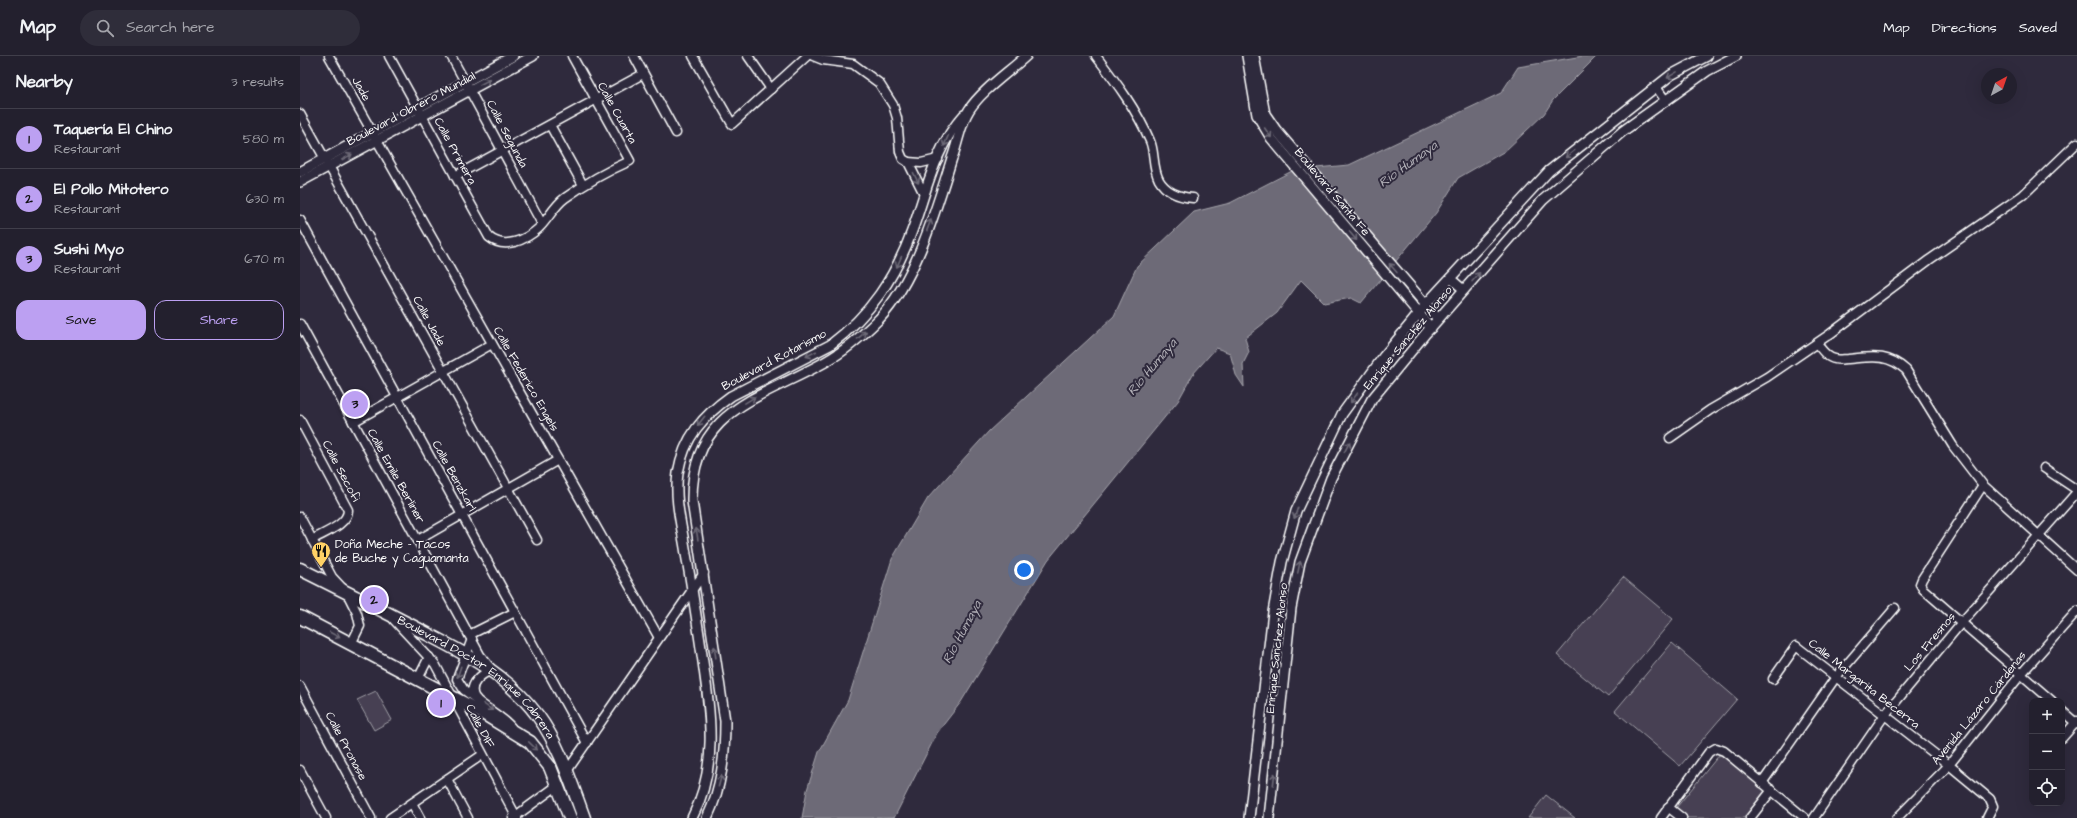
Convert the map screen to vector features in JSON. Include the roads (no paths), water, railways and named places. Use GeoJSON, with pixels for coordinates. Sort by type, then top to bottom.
{"type":"FeatureCollection","features":[{"type":"Feature","properties":{"kind":"main road","name":"Boulevard Doctor Enrique Cabrera"},"geometry":{"type":"LineString","coordinates":[[300,569],[466,654],[492,670],[515,689],[538,717],[555,744],[567,771],[584,818]]}},
{"type":"Feature","properties":{"kind":"main road","name":"Boulevard Doctor Enrique Cabrera"},"geometry":{"type":"LineString","coordinates":[[300,617],[451,696],[514,731],[530,742],[538,750],[550,767],[570,818]]}},
{"type":"Feature","properties":{"kind":"street","name":"Jade"},"geometry":{"type":"LineString","coordinates":[[328,56],[374,137]]}},
{"type":"Feature","properties":{"kind":"street","name":"Calle Primera"},"geometry":{"type":"LineString","coordinates":[[389,56],[489,237],[498,243],[508,243],[523,238],[542,224]]}},
{"type":"Feature","properties":{"kind":"street","name":"Calle Segunda"},"geometry":{"type":"LineString","coordinates":[[451,56],[542,224]]}},
{"type":"Feature","properties":{"kind":"street","name":"Boulevard Obrero Mundial"},"geometry":{"type":"LineString","coordinates":[[467,87],[513,56]]}},
{"type":"Feature","properties":{"kind":"street","name":"Boulevard Obrero Mundial"},"geometry":{"type":"LineString","coordinates":[[300,182],[327,163],[420,112],[467,87],[533,56]]}},
{"type":"Feature","properties":{"kind":"street","name":"Calle Cuarta"},"geometry":{"type":"LineString","coordinates":[[572,56],[630,161],[605,171],[583,185]]}},
{"type":"Feature","properties":{"kind":"street"},"geometry":{"type":"LineString","coordinates":[[634,56],[676,133]]}},
{"type":"Feature","properties":{"kind":"street"},"geometry":{"type":"LineString","coordinates":[[693,56],[732,124],[807,56]]}},
{"type":"Feature","properties":{"kind":"street"},"geometry":{"type":"LineString","coordinates":[[748,56],[771,89]]}},
{"type":"Feature","properties":{"kind":"street"},"geometry":{"type":"LineString","coordinates":[[813,56],[823,60],[853,64],[879,83],[894,105],[897,118],[900,152],[903,159],[908,162],[921,163],[938,159]]}},
{"type":"Feature","properties":{"kind":"street","name":"Boulevard Rotarismo"},"geometry":{"type":"LineString","coordinates":[[692,818],[702,794],[711,748],[711,720],[692,588],[677,502],[677,486],[681,461],[691,436],[707,414],[731,396],[830,345],[867,312],[895,271],[938,159],[950,134],[982,95],[1026,56]]}},
{"type":"Feature","properties":{"kind":"street"},"geometry":{"type":"LineString","coordinates":[[1096,56],[1112,76],[1151,142],[1153,163],[1160,180],[1169,190],[1181,197],[1193,198]]}},
{"type":"Feature","properties":{"kind":"street","name":"Boulevard Santa Fe"},"geometry":{"type":"LineString","coordinates":[[1247,56],[1257,115],[1261,124],[1271,138],[1438,319]]}},
{"type":"Feature","properties":{"kind":"street","name":"Boulevard Santa Fe"},"geometry":{"type":"LineString","coordinates":[[1254,56],[1265,114],[1332,204],[1431,328]]}},
{"type":"Feature","properties":{"kind":"street","name":"Enrique Sanchez Alonso"},"geometry":{"type":"LineString","coordinates":[[1249,818],[1273,612],[1282,562],[1296,511],[1342,414],[1384,356],[1426,305],[1549,171],[1671,75],[1706,56]]}},
{"type":"Feature","properties":{"kind":"street","name":"Enrique Sanchez Alonso"},"geometry":{"type":"LineString","coordinates":[[1269,818],[1291,608],[1300,562],[1331,478],[1372,399],[1438,319],[1543,200],[1623,131],[1707,71],[1736,56]]}},
{"type":"Feature","properties":{"kind":"street"},"geometry":{"type":"LineString","coordinates":[[455,176],[644,74]]}},
{"type":"Feature","properties":{"kind":"street"},"geometry":{"type":"LineString","coordinates":[[1656,87],[1666,101]]}},
{"type":"Feature","properties":{"kind":"street"},"geometry":{"type":"LineString","coordinates":[[707,818],[721,775],[725,740],[725,721],[692,501],[693,473],[701,448],[715,428],[730,414],[761,394],[826,362],[866,332],[893,302],[909,274],[924,238],[969,110]]}},
{"type":"Feature","properties":{"kind":"street","name":"Calle Jade"},"geometry":{"type":"LineString","coordinates":[[300,114],[537,540]]}},
{"type":"Feature","properties":{"kind":"street"},"geometry":{"type":"LineString","coordinates":[[542,224],[556,205],[583,185],[550,125]]}},
{"type":"Feature","properties":{"kind":"street","name":"Calle Federico Engels"},"geometry":{"type":"LineString","coordinates":[[374,137],[658,636]]}},
{"type":"Feature","properties":{"kind":"street"},"geometry":{"type":"LineString","coordinates":[[1670,438],[1710,410],[1817,344],[1929,260],[2022,195],[2077,143]]}},
{"type":"Feature","properties":{"kind":"street"},"geometry":{"type":"LineString","coordinates":[[908,162],[924,194]]}},
{"type":"Feature","properties":{"kind":"street","name":"Boulevard Obrero Mundial"},"geometry":{"type":"LineString","coordinates":[[300,172],[327,163]]}},
{"type":"Feature","properties":{"kind":"street","name":"Calle Benzkarl"},"geometry":{"type":"LineString","coordinates":[[300,220],[586,743]]}},
{"type":"Feature","properties":{"kind":"street"},"geometry":{"type":"LineString","coordinates":[[1450,278],[1464,290]]}},
{"type":"Feature","properties":{"kind":"street","name":"Calle Emile Berliner"},"geometry":{"type":"LineString","coordinates":[[300,324],[470,637],[492,670]]}},
{"type":"Feature","properties":{"kind":"street"},"geometry":{"type":"LineString","coordinates":[[353,422],[492,344]]}},
{"type":"Feature","properties":{"kind":"street"},"geometry":{"type":"LineString","coordinates":[[1817,344],[1826,355],[1835,359],[1879,356],[1892,359],[1906,370],[1964,462],[1983,485],[2077,570]]}},
{"type":"Feature","properties":{"kind":"street","name":"Calle Secofi"},"geometry":{"type":"LineString","coordinates":[[300,420],[348,510],[347,517],[343,522],[312,540]]}},
{"type":"Feature","properties":{"kind":"street"},"geometry":{"type":"LineString","coordinates":[[418,540],[558,460]]}},
{"type":"Feature","properties":{"kind":"street"},"geometry":{"type":"LineString","coordinates":[[2044,468],[2077,491]]}},
{"type":"Feature","properties":{"kind":"street"},"geometry":{"type":"LineString","coordinates":[[1983,485],[1920,584],[1923,589],[2022,673],[2049,698]]}},
{"type":"Feature","properties":{"kind":"street","name":"Los Fresnos"},"geometry":{"type":"LineString","coordinates":[[1814,818],[1884,716],[1962,622],[2077,491]]}},
{"type":"Feature","properties":{"kind":"street"},"geometry":{"type":"LineString","coordinates":[[300,517],[332,577],[348,593],[360,620],[360,626],[350,644]]}},
{"type":"Feature","properties":{"kind":"street"},"geometry":{"type":"LineString","coordinates":[[567,771],[658,636],[704,573]]}},
{"type":"Feature","properties":{"kind":"street"},"geometry":{"type":"LineString","coordinates":[[1762,783],[1836,677],[1895,608]]}},
{"type":"Feature","properties":{"kind":"street","name":"Avenida Lázaro Cárdenas"},"geometry":{"type":"LineString","coordinates":[[1898,818],[1949,765],[2022,673],[2077,611]]}},
{"type":"Feature","properties":{"kind":"street","name":"Calle DIF"},"geometry":{"type":"LineString","coordinates":[[386,612],[434,664],[515,817]]}},
{"type":"Feature","properties":{"kind":"street"},"geometry":{"type":"LineString","coordinates":[[514,731],[502,716],[464,690],[457,679],[466,654],[470,637],[515,612]]}},
{"type":"Feature","properties":{"kind":"street"},"geometry":{"type":"LineString","coordinates":[[698,628],[710,618]]}},
{"type":"Feature","properties":{"kind":"street","name":"Calle Margarita Becerra"},"geometry":{"type":"LineString","coordinates":[[1773,679],[1796,646],[1884,716],[1949,765],[1990,799],[1993,806],[1987,818]]}},
{"type":"Feature","properties":{"kind":"street"},"geometry":{"type":"LineString","coordinates":[[418,679],[429,657]]}},
{"type":"Feature","properties":{"kind":"street"},"geometry":{"type":"LineString","coordinates":[[476,698],[473,690],[475,683],[483,675],[492,670]]}},
{"type":"Feature","properties":{"kind":"street","name":"Calle Pronase"},"geometry":{"type":"LineString","coordinates":[[300,686],[371,818]]}},
{"type":"Feature","properties":{"kind":"street"},"geometry":{"type":"LineString","coordinates":[[2065,714],[2076,723],[2065,735]]}},
{"type":"Feature","properties":{"kind":"street"},"geometry":{"type":"LineString","coordinates":[[1661,818],[1712,749],[1718,748],[1724,751],[1805,818]]}},
{"type":"Feature","properties":{"kind":"street"},"geometry":{"type":"LineString","coordinates":[[390,818],[482,755]]}},
{"type":"Feature","properties":{"kind":"street"},"geometry":{"type":"LineString","coordinates":[[300,770],[326,818]]}},
{"type":"Feature","properties":{"kind":"street"},"geometry":{"type":"LineString","coordinates":[[447,779],[468,818]]}},
{"type":"Feature","properties":{"kind":"street"},"geometry":{"type":"LineString","coordinates":[[515,817],[558,785]]}},
{"type":"Feature","properties":{"kind":"street"},"geometry":{"type":"LineString","coordinates":[[1752,817],[1772,790]]}},
{"type":"Feature","properties":{"kind":"street"},"geometry":{"type":"LineString","coordinates":[[412,803],[420,818]]}},
{"type":"Feature","properties":{"kind":"street"},"geometry":{"type":"LineString","coordinates":[[1668,807],[1682,818]]}},
{"type":"Feature","properties":{"kind":"water","name":"Río Humaya"},"geometry":{"type":"Polygon","coordinates":[[[1583,56],[1597,56],[1553,100],[1544,114],[1505,151],[1458,178],[1436,213],[1361,303],[1351,298],[1324,303],[1301,280],[1277,313],[1245,338],[1249,352],[1243,364],[1244,387],[1236,375],[1230,353],[1216,348],[1193,374],[1178,401],[1048,560],[961,702],[937,733],[894,818],[802,818],[807,790],[819,752],[848,700],[892,559],[928,498],[989,431],[1114,316],[1137,266],[1194,212],[1230,203],[1294,170],[1349,165],[1501,93],[1518,67],[1583,56]]]}},
{"type":"Feature","properties":{"kind":"place","name":"Sushi Myo"},"geometry":{"type":"Point","coordinates":[355,404]}},
{"type":"Feature","properties":{"kind":"place","name":"Doña Meche - Tacos de Buche y Caguamanta"},"geometry":{"type":"Point","coordinates":[321,568]}},
{"type":"Feature","properties":{"kind":"place","name":"El Pollo Mitotero"},"geometry":{"type":"Point","coordinates":[374,600]}},
{"type":"Feature","properties":{"kind":"place","name":"Taquería El Chino"},"geometry":{"type":"Point","coordinates":[441,703]}}]}
